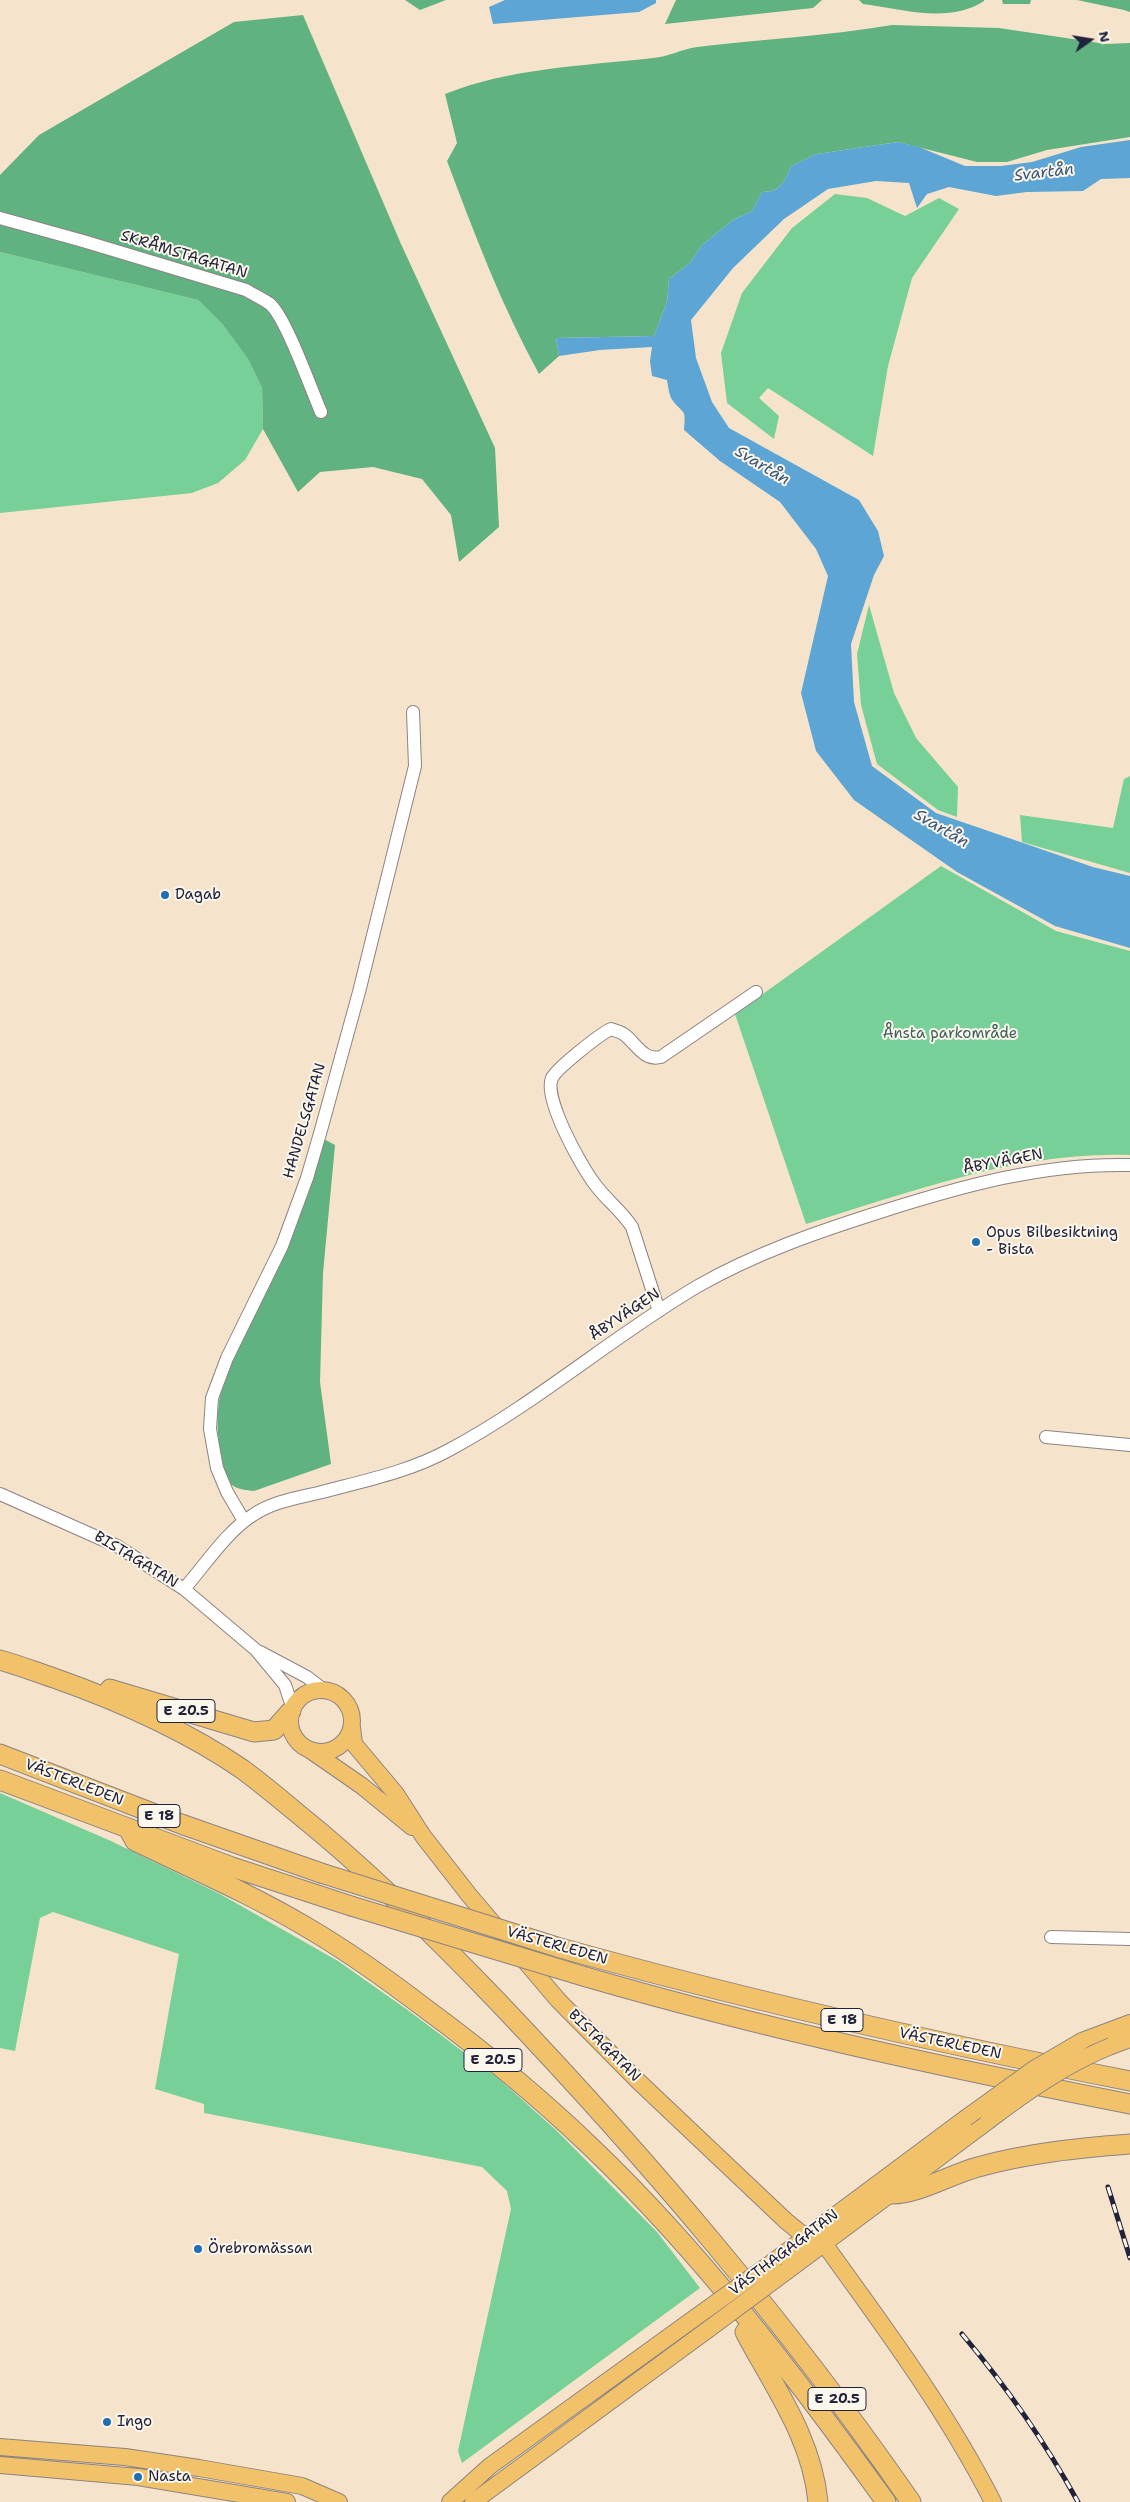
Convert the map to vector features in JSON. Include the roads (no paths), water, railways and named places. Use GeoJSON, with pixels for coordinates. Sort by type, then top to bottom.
{"type":"FeatureCollection","features":[{"type":"Feature","properties":{"kind":"highway","name":"E 20.5"},"geometry":{"type":"LineString","coordinates":[[0,1660],[26,1668],[128,1708],[202,1745],[259,1782],[360,1866],[473,1975],[554,2060],[686,2207],[826,2384],[911,2502]]}},
{"type":"Feature","properties":{"kind":"highway","name":"E 20.5"},"geometry":{"type":"LineString","coordinates":[[26,1668],[37,1669],[101,1686],[254,1732],[274,1730],[291,1708]]}},
{"type":"Feature","properties":{"kind":"highway","name":"VÄSTERLEDEN"},"geometry":{"type":"LineString","coordinates":[[0,1754],[172,1821],[320,1873],[557,1946],[702,1986],[853,2023],[1130,2081]]}},
{"type":"Feature","properties":{"kind":"highway","name":"VÄSTERLEDEN"},"geometry":{"type":"LineString","coordinates":[[0,1780],[129,1830],[351,1906],[586,1977],[812,2036],[1052,2089],[1130,2104]]}},
{"type":"Feature","properties":{"kind":"highway","name":"E 20.5"},"geometry":{"type":"LineString","coordinates":[[129,1830],[135,1841],[236,1889],[309,1928],[366,1965],[458,2032],[530,2091],[590,2146],[662,2221],[744,2313],[886,2502]]}},
{"type":"Feature","properties":{"kind":"highway"},"geometry":{"type":"LineString","coordinates":[[891,2194],[906,2194],[954,2174],[1010,2159],[1060,2151],[1130,2144]]}},
{"type":"Feature","properties":{"kind":"highway","name":"E 20.5"},"geometry":{"type":"LineString","coordinates":[[744,2313],[745,2333],[785,2402],[805,2447],[815,2480],[818,2502]]}},
{"type":"Feature","properties":{"kind":"main road","name":"E 20.5"},"geometry":{"type":"LineString","coordinates":[[291,1708],[305,1694],[324,1690]]}},
{"type":"Feature","properties":{"kind":"main road"},"geometry":{"type":"LineString","coordinates":[[291,1708],[289,1727],[298,1743],[310,1750],[324,1752],[338,1748],[348,1738],[352,1727],[352,1715],[344,1701],[335,1694],[324,1690]]}},
{"type":"Feature","properties":{"kind":"main road","name":"BISTAGATAN"},"geometry":{"type":"LineString","coordinates":[[352,1727],[354,1744],[396,1794],[422,1836],[558,2000],[591,2035],[786,2221],[812,2242],[833,2241]]}},
{"type":"Feature","properties":{"kind":"main road","name":"BISTAGATAN"},"geometry":{"type":"LineString","coordinates":[[310,1750],[362,1786],[422,1836]]}},
{"type":"Feature","properties":{"kind":"main road","name":"VÄSTHAGAGATAN"},"geometry":{"type":"LineString","coordinates":[[450,2502],[490,2466],[774,2261],[1034,2068],[1082,2041],[1130,2023]]}},
{"type":"Feature","properties":{"kind":"main road","name":"VÄSTHAGAGATAN"},"geometry":{"type":"LineString","coordinates":[[473,2502],[787,2271],[833,2241],[862,2215],[988,2121],[1075,2062],[1130,2039]]}},
{"type":"Feature","properties":{"kind":"main road"},"geometry":{"type":"LineString","coordinates":[[833,2241],[843,2270],[952,2428],[993,2502]]}},
{"type":"Feature","properties":{"kind":"main road"},"geometry":{"type":"LineString","coordinates":[[0,2447],[164,2463],[302,2486],[339,2502]]}},
{"type":"Feature","properties":{"kind":"main road"},"geometry":{"type":"LineString","coordinates":[[161,2480],[164,2463]]}},
{"type":"Feature","properties":{"kind":"main road"},"geometry":{"type":"LineString","coordinates":[[0,2465],[66,2469],[161,2480],[287,2502]]}},
{"type":"Feature","properties":{"kind":"street","name":"SKRÅMSTAGATAN"},"geometry":{"type":"LineString","coordinates":[[0,218],[84,241],[246,290],[260,298],[276,312],[288,333],[321,412]]}},
{"type":"Feature","properties":{"kind":"street","name":"HANDELSGATAN"},"geometry":{"type":"LineString","coordinates":[[244,1521],[226,1492],[217,1468],[210,1428],[212,1398],[227,1358],[282,1246],[307,1178],[359,992],[415,766],[413,712]]}},
{"type":"Feature","properties":{"kind":"street"},"geometry":{"type":"LineString","coordinates":[[659,1311],[632,1227],[624,1215],[595,1185],[570,1144],[551,1088],[552,1077],[599,1035],[611,1029],[624,1034],[645,1054],[655,1059],[661,1058],[756,992]]}},
{"type":"Feature","properties":{"kind":"street","name":"ÅBYVÄGEN"},"geometry":{"type":"LineString","coordinates":[[184,1589],[244,1521],[266,1508],[420,1463],[468,1439],[659,1311],[712,1279],[769,1250],[812,1234],[966,1185],[1014,1175],[1074,1167],[1130,1165]]}},
{"type":"Feature","properties":{"kind":"street"},"geometry":{"type":"LineString","coordinates":[[1046,1437],[1130,1445]]}},
{"type":"Feature","properties":{"kind":"street","name":"BISTAGATAN"},"geometry":{"type":"LineString","coordinates":[[0,1494],[103,1539],[147,1564],[184,1589],[256,1650],[285,1684],[291,1708]]}},
{"type":"Feature","properties":{"kind":"street","name":"BISTAGATAN"},"geometry":{"type":"LineString","coordinates":[[256,1650],[300,1673],[324,1690]]}},
{"type":"Feature","properties":{"kind":"street"},"geometry":{"type":"LineString","coordinates":[[1051,1937],[1130,1939]]}},
{"type":"Feature","properties":{"kind":"water"},"geometry":{"type":"Polygon","coordinates":[[[505,0],[656,0],[656,3],[639,12],[493,24],[489,7],[505,0]]]}},
{"type":"Feature","properties":{"kind":"water","name":"Svartån"},"geometry":{"type":"Polygon","coordinates":[[[1130,140],[1130,178],[1101,179],[1083,191],[1027,192],[996,196],[949,187],[927,194],[917,208],[909,183],[876,181],[828,189],[784,219],[733,268],[691,320],[696,358],[712,402],[729,428],[859,500],[878,531],[884,556],[874,575],[851,644],[854,702],[872,766],[936,813],[1093,867],[1130,876],[1130,948],[1055,926],[957,872],[854,800],[816,751],[801,693],[828,576],[816,549],[780,502],[720,461],[684,430],[684,415],[672,399],[667,380],[652,376],[650,361],[652,347],[600,350],[559,356],[556,338],[654,336],[667,302],[669,279],[690,263],[702,245],[733,220],[752,211],[762,192],[778,188],[787,176],[791,166],[817,154],[898,142],[919,147],[965,166],[1001,166],[1032,162],[1081,147],[1130,140]]]}},
{"type":"Feature","properties":{"kind":"railway"},"geometry":{"type":"LineString","coordinates":[[1108,2187],[1130,2258]]}},
{"type":"Feature","properties":{"kind":"railway"},"geometry":{"type":"LineString","coordinates":[[962,2334],[1024,2415],[1078,2502]]}},
{"type":"Feature","properties":{"kind":"place","name":"Dagab"},"geometry":{"type":"Point","coordinates":[165,895]}},
{"type":"Feature","properties":{"kind":"place","name":"Opus Bilbesiktning - Bista"},"geometry":{"type":"Point","coordinates":[976,1242]}},
{"type":"Feature","properties":{"kind":"place","name":"Örebromässan"},"geometry":{"type":"Point","coordinates":[198,2249]}},
{"type":"Feature","properties":{"kind":"place","name":"Ingo"},"geometry":{"type":"Point","coordinates":[107,2422]}},
{"type":"Feature","properties":{"kind":"place","name":"Nasta"},"geometry":{"type":"Point","coordinates":[138,2477]}},
{"type":"Feature","properties":{"kind":"park label","name":"Ånsta parkområde"},"geometry":{"type":"Point","coordinates":[950,1034]}}]}
